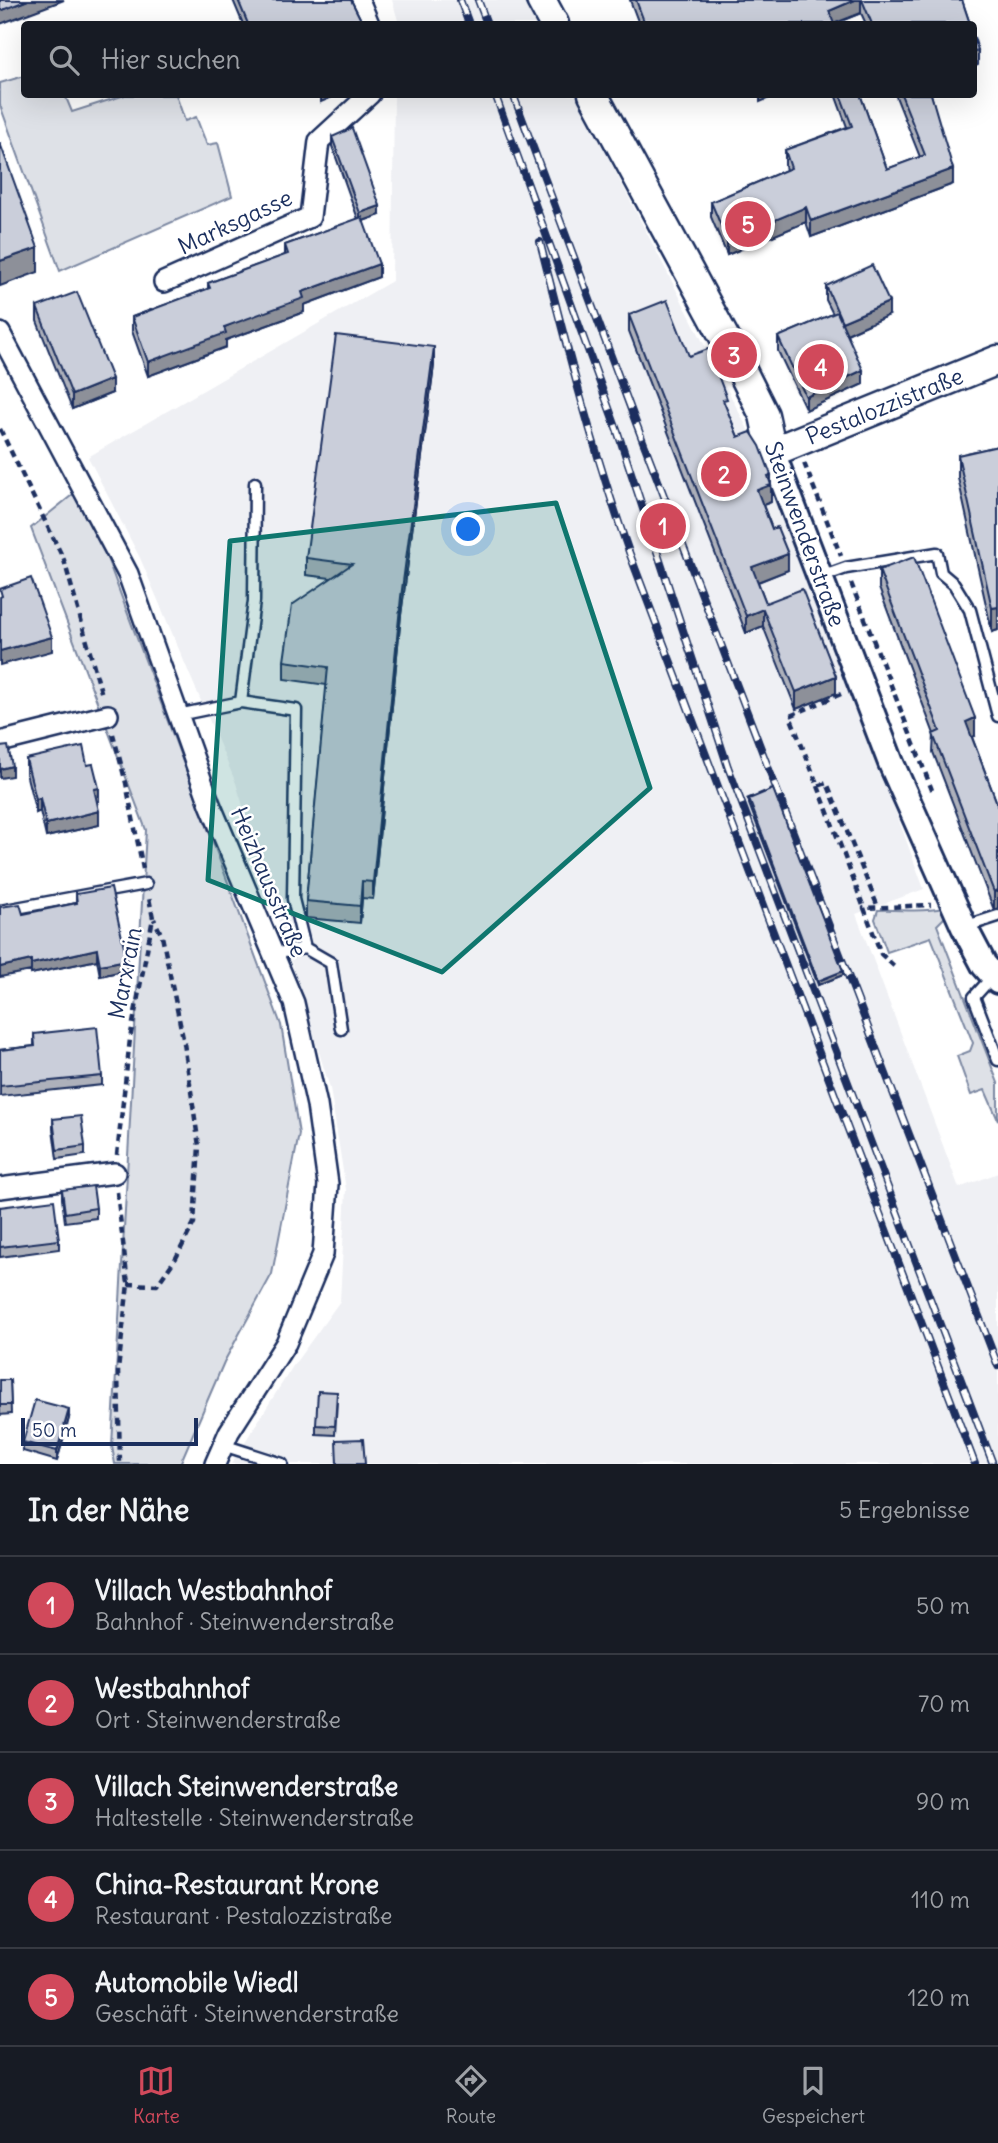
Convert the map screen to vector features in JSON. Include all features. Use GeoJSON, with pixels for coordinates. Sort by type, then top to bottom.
{"type":"FeatureCollection","features":[{"type":"Feature","properties":{"kind":"main road"},"geometry":{"type":"LineString","coordinates":[[541,0],[552,21]]}},
{"type":"Feature","properties":{"kind":"main road","name":"Steinwenderstraße"},"geometry":{"type":"LineString","coordinates":[[595,98],[764,415],[772,452]]}},
{"type":"Feature","properties":{"kind":"main road","name":"Pestalozzistraße"},"geometry":{"type":"LineString","coordinates":[[772,452],[998,360]]}},
{"type":"Feature","properties":{"kind":"street"},"geometry":{"type":"LineString","coordinates":[[359,0],[368,21]]}},
{"type":"Feature","properties":{"kind":"street","name":"Marksgasse"},"geometry":{"type":"LineString","coordinates":[[164,282],[310,217],[319,141],[366,98]]}},
{"type":"Feature","properties":{"kind":"street","name":"Heizhausstraße"},"geometry":{"type":"LineString","coordinates":[[0,332],[128,575],[210,804],[294,1003],[317,1105],[328,1184],[323,1254],[286,1343],[229,1432],[215,1464]]}},
{"type":"Feature","properties":{"kind":"street","name":"Steinwenderstraße"},"geometry":{"type":"LineString","coordinates":[[772,452],[891,763],[964,927],[984,965],[996,978]]}},
{"type":"Feature","properties":{"kind":"street"},"geometry":{"type":"LineString","coordinates":[[0,741],[108,715]]}},
{"type":"Feature","properties":{"kind":"street"},"geometry":{"type":"LineString","coordinates":[[0,1188],[115,1173]]}},
{"type":"Feature","properties":{"kind":"lane"},"geometry":{"type":"LineString","coordinates":[[240,702],[254,601],[255,483]]}},
{"type":"Feature","properties":{"kind":"lane"},"geometry":{"type":"LineString","coordinates":[[821,577],[846,568],[937,553],[941,573],[954,584],[970,610],[998,716]]}},
{"type":"Feature","properties":{"kind":"lane"},"geometry":{"type":"LineString","coordinates":[[178,715],[240,702],[296,709],[293,899],[305,948]]}},
{"type":"Feature","properties":{"kind":"lane"},"geometry":{"type":"LineString","coordinates":[[0,911],[146,884]]}},
{"type":"Feature","properties":{"kind":"lane"},"geometry":{"type":"LineString","coordinates":[[964,927],[998,916]]}},
{"type":"Feature","properties":{"kind":"lane"},"geometry":{"type":"LineString","coordinates":[[273,954],[305,948],[331,963],[341,1029]]}},
{"type":"Feature","properties":{"kind":"lane"},"geometry":{"type":"LineString","coordinates":[[996,978],[974,997],[998,1060]]}},
{"type":"Feature","properties":{"kind":"lane"},"geometry":{"type":"LineString","coordinates":[[223,1445],[282,1464]]}},
{"type":"Feature","properties":{"kind":"path","name":"Marxrain"},"geometry":{"type":"LineString","coordinates":[[0,429],[64,561],[126,783],[153,918],[130,1039],[115,1173],[128,1284],[118,1370],[120,1464]]}},
{"type":"Feature","properties":{"kind":"path"},"geometry":{"type":"LineString","coordinates":[[805,464],[936,800]]}},
{"type":"Feature","properties":{"kind":"path"},"geometry":{"type":"LineString","coordinates":[[837,681],[842,694],[790,716],[881,954],[894,967]]}},
{"type":"Feature","properties":{"kind":"path"},"geometry":{"type":"LineString","coordinates":[[818,786],[827,783],[878,907]]}},
{"type":"Feature","properties":{"kind":"path"},"geometry":{"type":"LineString","coordinates":[[747,800],[772,790]]}},
{"type":"Feature","properties":{"kind":"path"},"geometry":{"type":"LineString","coordinates":[[757,796],[762,808]]}},
{"type":"Feature","properties":{"kind":"path"},"geometry":{"type":"LineString","coordinates":[[864,908],[936,905],[951,899]]}},
{"type":"Feature","properties":{"kind":"path"},"geometry":{"type":"LineString","coordinates":[[128,1284],[157,1284],[176,1258],[194,1223],[199,1146],[171,976],[162,936],[153,918]]}},
{"type":"Feature","properties":{"kind":"highlighted area"},"geometry":{"type":"Polygon","coordinates":[[[556,503],[650,788],[442,972],[208,880],[230,541],[556,503]]]}},
{"type":"Feature","properties":{"kind":"shaded area"},"geometry":{"type":"Polygon","coordinates":[[[392,0],[526,0],[537,21],[398,21],[392,0]]]}},
{"type":"Feature","properties":{"kind":"shaded area"},"geometry":{"type":"Polygon","coordinates":[[[21,77],[21,98],[66,98],[72,112],[116,98],[177,98],[185,121],[196,117],[207,145],[218,143],[232,196],[60,271],[0,105],[0,83],[21,77]]]}},
{"type":"Feature","properties":{"kind":"shaded area"},"geometry":{"type":"Polygon","coordinates":[[[394,98],[578,98],[760,453],[813,586],[924,889],[856,914],[959,1188],[998,1173],[998,1464],[231,1464],[293,1366],[340,1301],[346,1190],[330,1088],[236,783],[140,558],[88,457],[392,281],[394,98]]]}},
{"type":"Feature","properties":{"kind":"shaded area"},"geometry":{"type":"Polygon","coordinates":[[[81,488],[281,1025],[299,1134],[272,1274],[224,1362],[180,1464],[115,1464],[112,1446],[146,830],[31,528],[81,488]]]}},
{"type":"Feature","properties":{"kind":"shaded area"},"geometry":{"type":"Polygon","coordinates":[[[943,908],[946,916],[937,925],[998,1083],[998,1120],[985,1090],[971,1095],[957,1056],[970,1051],[973,1043],[931,937],[887,952],[875,919],[878,910],[919,911],[943,908]]]}},
{"type":"Feature","properties":{"kind":"building"},"geometry":{"type":"Polygon","coordinates":[[[0,0],[28,0],[0,11],[0,0]]]}},
{"type":"Feature","properties":{"kind":"building"},"geometry":{"type":"Polygon","coordinates":[[[238,0],[351,0],[362,21],[247,21],[238,0]]]}},
{"type":"Feature","properties":{"kind":"building"},"geometry":{"type":"Polygon","coordinates":[[[636,0],[855,0],[829,11],[833,21],[644,21],[636,0]]]}},
{"type":"Feature","properties":{"kind":"building"},"geometry":{"type":"Polygon","coordinates":[[[862,0],[962,0],[969,21],[871,21],[862,0]]]}},
{"type":"Feature","properties":{"kind":"building"},"geometry":{"type":"Polygon","coordinates":[[[842,98],[861,98],[887,169],[925,155],[903,98],[932,98],[953,169],[811,221],[806,207],[727,240],[711,202],[791,168],[785,150],[852,126],[842,98]]]}},
{"type":"Feature","properties":{"kind":"building"},"geometry":{"type":"Polygon","coordinates":[[[352,128],[380,206],[360,213],[332,137],[352,128]]]}},
{"type":"Feature","properties":{"kind":"building"},"geometry":{"type":"Polygon","coordinates":[[[0,143],[38,248],[0,261],[0,143]]]}},
{"type":"Feature","properties":{"kind":"building"},"geometry":{"type":"Polygon","coordinates":[[[362,217],[379,264],[302,292],[304,298],[224,327],[226,333],[148,362],[132,317],[210,288],[208,283],[288,254],[285,245],[362,217]]]}},
{"type":"Feature","properties":{"kind":"building"},"geometry":{"type":"Polygon","coordinates":[[[872,265],[889,302],[842,322],[826,286],[872,265]]]}},
{"type":"Feature","properties":{"kind":"building"},"geometry":{"type":"Polygon","coordinates":[[[77,292],[112,379],[72,395],[37,307],[77,292]]]}},
{"type":"Feature","properties":{"kind":"building"},"geometry":{"type":"Polygon","coordinates":[[[667,300],[689,356],[708,349],[727,399],[723,400],[738,437],[751,432],[760,446],[771,475],[768,476],[771,485],[757,490],[772,529],[777,527],[788,554],[752,567],[766,603],[802,589],[836,676],[796,692],[763,609],[746,616],[629,315],[667,300]]]}},
{"type":"Feature","properties":{"kind":"building"},"geometry":{"type":"Polygon","coordinates":[[[837,312],[863,370],[806,397],[778,337],[837,312]]]}},
{"type":"Feature","properties":{"kind":"building"},"geometry":{"type":"Polygon","coordinates":[[[336,335],[434,347],[401,597],[373,882],[362,881],[360,906],[306,901],[328,667],[284,661],[292,605],[352,564],[306,558],[336,335]]]}},
{"type":"Feature","properties":{"kind":"building"},"geometry":{"type":"Polygon","coordinates":[[[998,446],[998,607],[992,608],[958,455],[998,446]]]}},
{"type":"Feature","properties":{"kind":"building"},"geometry":{"type":"Polygon","coordinates":[[[914,557],[975,718],[966,722],[998,806],[998,890],[994,892],[933,734],[940,731],[879,570],[914,557]]]}},
{"type":"Feature","properties":{"kind":"building"},"geometry":{"type":"Polygon","coordinates":[[[31,578],[52,637],[0,651],[0,589],[31,578]]]}},
{"type":"Feature","properties":{"kind":"building"},"geometry":{"type":"Polygon","coordinates":[[[8,746],[12,766],[0,769],[0,747],[8,746]]]}},
{"type":"Feature","properties":{"kind":"building"},"geometry":{"type":"Polygon","coordinates":[[[83,746],[87,765],[93,764],[99,788],[94,789],[99,811],[46,824],[40,798],[36,799],[26,759],[83,746]]]}},
{"type":"Feature","properties":{"kind":"building"},"geometry":{"type":"Polygon","coordinates":[[[773,789],[843,971],[818,981],[749,799],[773,789]]]}},
{"type":"Feature","properties":{"kind":"building"},"geometry":{"type":"Polygon","coordinates":[[[111,888],[127,960],[100,965],[97,949],[31,964],[31,960],[0,967],[0,907],[20,904],[23,914],[77,903],[76,894],[111,888]]]}},
{"type":"Feature","properties":{"kind":"building"},"geometry":{"type":"Polygon","coordinates":[[[97,1027],[102,1076],[0,1086],[0,1050],[35,1046],[34,1034],[97,1027]]]}},
{"type":"Feature","properties":{"kind":"building"},"geometry":{"type":"Polygon","coordinates":[[[81,1116],[85,1146],[57,1150],[53,1119],[81,1116]]]}},
{"type":"Feature","properties":{"kind":"building"},"geometry":{"type":"Polygon","coordinates":[[[93,1186],[96,1208],[65,1213],[62,1190],[93,1186]]]}},
{"type":"Feature","properties":{"kind":"building"},"geometry":{"type":"Polygon","coordinates":[[[54,1200],[59,1240],[0,1247],[0,1207],[54,1200]]]}},
{"type":"Feature","properties":{"kind":"building"},"geometry":{"type":"Polygon","coordinates":[[[0,1380],[10,1380],[11,1405],[0,1405],[0,1380]]]}},
{"type":"Feature","properties":{"kind":"building"},"geometry":{"type":"Polygon","coordinates":[[[318,1391],[337,1392],[335,1426],[316,1425],[318,1391]]]}},
{"type":"Feature","properties":{"kind":"building"},"geometry":{"type":"Polygon","coordinates":[[[35,1400],[69,1409],[57,1451],[23,1442],[35,1400]]]}},
{"type":"Feature","properties":{"kind":"building"},"geometry":{"type":"Polygon","coordinates":[[[363,1439],[365,1464],[337,1464],[336,1440],[363,1439]]]}},
{"type":"Feature","properties":{"kind":"railway"},"geometry":{"type":"LineString","coordinates":[[460,0],[468,21]]}},
{"type":"Feature","properties":{"kind":"railway"},"geometry":{"type":"LineString","coordinates":[[478,0],[486,21]]}},
{"type":"Feature","properties":{"kind":"railway"},"geometry":{"type":"LineString","coordinates":[[496,98],[617,430],[728,767],[993,1464]]}},
{"type":"Feature","properties":{"kind":"railway"},"geometry":{"type":"LineString","coordinates":[[514,98],[636,423],[998,1366]]}},
{"type":"Feature","properties":{"kind":"railway"},"geometry":{"type":"LineString","coordinates":[[540,242],[592,437],[629,552],[975,1464]]}},
{"type":"Feature","properties":{"kind":"place","name":"Automobile Wiedl"},"geometry":{"type":"Point","coordinates":[748,224]}},
{"type":"Feature","properties":{"kind":"place","name":"Villach Steinwenderstraße"},"geometry":{"type":"Point","coordinates":[734,355]}},
{"type":"Feature","properties":{"kind":"place","name":"China-Restaurant Krone"},"geometry":{"type":"Point","coordinates":[821,367]}},
{"type":"Feature","properties":{"kind":"place","name":"Westbahnhof"},"geometry":{"type":"Point","coordinates":[724,474]}},
{"type":"Feature","properties":{"kind":"place","name":"Villach Westbahnhof"},"geometry":{"type":"Point","coordinates":[663,526]}}]}
